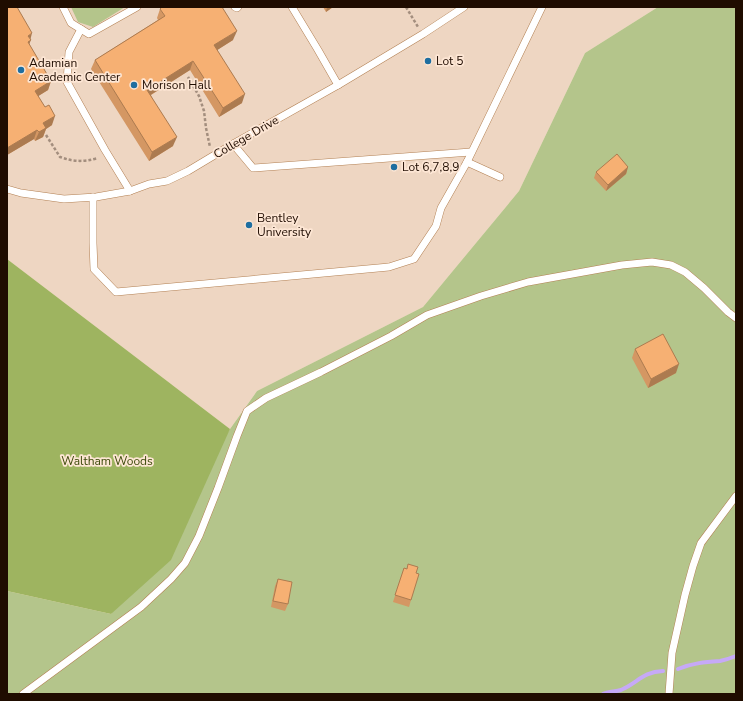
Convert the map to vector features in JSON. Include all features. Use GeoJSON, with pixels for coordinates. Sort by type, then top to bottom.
{"type":"FeatureCollection","features":[{"type":"Feature","properties":{"kind":"lane"},"geometry":{"type":"LineString","coordinates":[[63,7],[71,23],[89,34],[137,7]]}},
{"type":"Feature","properties":{"kind":"lane"},"geometry":{"type":"LineString","coordinates":[[292,7],[338,85]]}},
{"type":"Feature","properties":{"kind":"lane","name":"College Drive"},"geometry":{"type":"LineString","coordinates":[[7,189],[21,193],[64,199],[93,197],[130,191],[149,184],[167,180],[188,171],[338,85],[423,34],[464,7]]}},
{"type":"Feature","properties":{"kind":"lane"},"geometry":{"type":"LineString","coordinates":[[93,197],[94,269],[116,292],[389,267],[414,260],[436,226],[441,208],[472,152],[542,7]]}},
{"type":"Feature","properties":{"kind":"lane"},"geometry":{"type":"LineString","coordinates":[[81,29],[69,52],[67,82],[130,191]]}},
{"type":"Feature","properties":{"kind":"lane"},"geometry":{"type":"LineString","coordinates":[[233,144],[253,168],[472,152]]}},
{"type":"Feature","properties":{"kind":"lane"},"geometry":{"type":"LineString","coordinates":[[466,162],[500,177]]}},
{"type":"Feature","properties":{"kind":"lane"},"geometry":{"type":"LineString","coordinates":[[23,694],[141,607],[172,579],[185,563],[202,529],[247,411],[266,398],[391,336],[427,315],[528,282],[622,265],[652,262],[671,265],[685,272],[736,318]]}},
{"type":"Feature","properties":{"kind":"lane"},"geometry":{"type":"LineString","coordinates":[[669,694],[672,654],[693,566],[701,543],[736,496]]}},
{"type":"Feature","properties":{"kind":"path"},"geometry":{"type":"LineString","coordinates":[[406,7],[423,34]]}},
{"type":"Feature","properties":{"kind":"path"},"geometry":{"type":"LineString","coordinates":[[188,77],[199,96],[204,110],[212,156]]}},
{"type":"Feature","properties":{"kind":"path"},"geometry":{"type":"LineString","coordinates":[[46,135],[60,157],[74,161],[86,161],[108,155]]}},
{"type":"Feature","properties":{"kind":"shaded area","name":"Bentley University"},"geometry":{"type":"Polygon","coordinates":[[[7,7],[658,7],[585,53],[519,191],[423,307],[257,391],[230,429],[7,259],[7,7]]]}},
{"type":"Feature","properties":{"kind":"green space"},"geometry":{"type":"Polygon","coordinates":[[[71,7],[125,7],[93,27],[78,22],[71,7]]]}},
{"type":"Feature","properties":{"kind":"green space"},"geometry":{"type":"Polygon","coordinates":[[[658,7],[736,7],[736,694],[7,694],[7,591],[111,614],[230,429],[257,391],[423,307],[519,191],[585,53],[658,7]]]}},
{"type":"Feature","properties":{"kind":"green space","name":"Waltham Woods"},"geometry":{"type":"Polygon","coordinates":[[[7,259],[230,429],[171,560],[111,614],[7,591],[7,259]]]}},
{"type":"Feature","properties":{"kind":"building","name":"Adamian Academic Center"},"geometry":{"type":"Polygon","coordinates":[[[7,7],[17,7],[32,33],[28,36],[31,40],[28,42],[51,81],[35,91],[45,107],[49,105],[55,116],[43,123],[46,128],[39,132],[37,130],[7,148],[7,7]]]}},
{"type":"Feature","properties":{"kind":"building","name":"Morison Hall"},"geometry":{"type":"Polygon","coordinates":[[[162,7],[222,7],[237,31],[214,45],[245,94],[223,108],[193,61],[147,90],[177,137],[152,152],[95,60],[165,16],[160,9],[162,7]]]}},
{"type":"Feature","properties":{"kind":"building"},"geometry":{"type":"Polygon","coordinates":[[[617,154],[628,167],[608,185],[596,172],[617,154]]]}},
{"type":"Feature","properties":{"kind":"building"},"geometry":{"type":"Polygon","coordinates":[[[663,334],[679,364],[651,379],[635,349],[663,334]]]}},
{"type":"Feature","properties":{"kind":"building"},"geometry":{"type":"Polygon","coordinates":[[[408,564],[418,567],[416,573],[419,574],[411,600],[395,595],[404,568],[407,569],[408,564]]]}},
{"type":"Feature","properties":{"kind":"building"},"geometry":{"type":"Polygon","coordinates":[[[278,579],[292,582],[288,604],[273,601],[278,579]]]}},
{"type":"Feature","properties":{"kind":"waterway"},"geometry":{"type":"LineString","coordinates":[[678,669],[704,662],[722,661],[736,656]]}},
{"type":"Feature","properties":{"kind":"waterway"},"geometry":{"type":"LineString","coordinates":[[603,694],[621,690],[650,673],[663,671]]}},
{"type":"Feature","properties":{"kind":"place","name":"Lot 5"},"geometry":{"type":"Point","coordinates":[428,61]}},
{"type":"Feature","properties":{"kind":"place","name":"Adamian Academic Center"},"geometry":{"type":"Point","coordinates":[21,70]}},
{"type":"Feature","properties":{"kind":"place","name":"Morison Hall"},"geometry":{"type":"Point","coordinates":[134,85]}},
{"type":"Feature","properties":{"kind":"place","name":"Lot 6,7,8,9"},"geometry":{"type":"Point","coordinates":[394,167]}},
{"type":"Feature","properties":{"kind":"place","name":"Bentley University"},"geometry":{"type":"Point","coordinates":[249,225]}}]}
